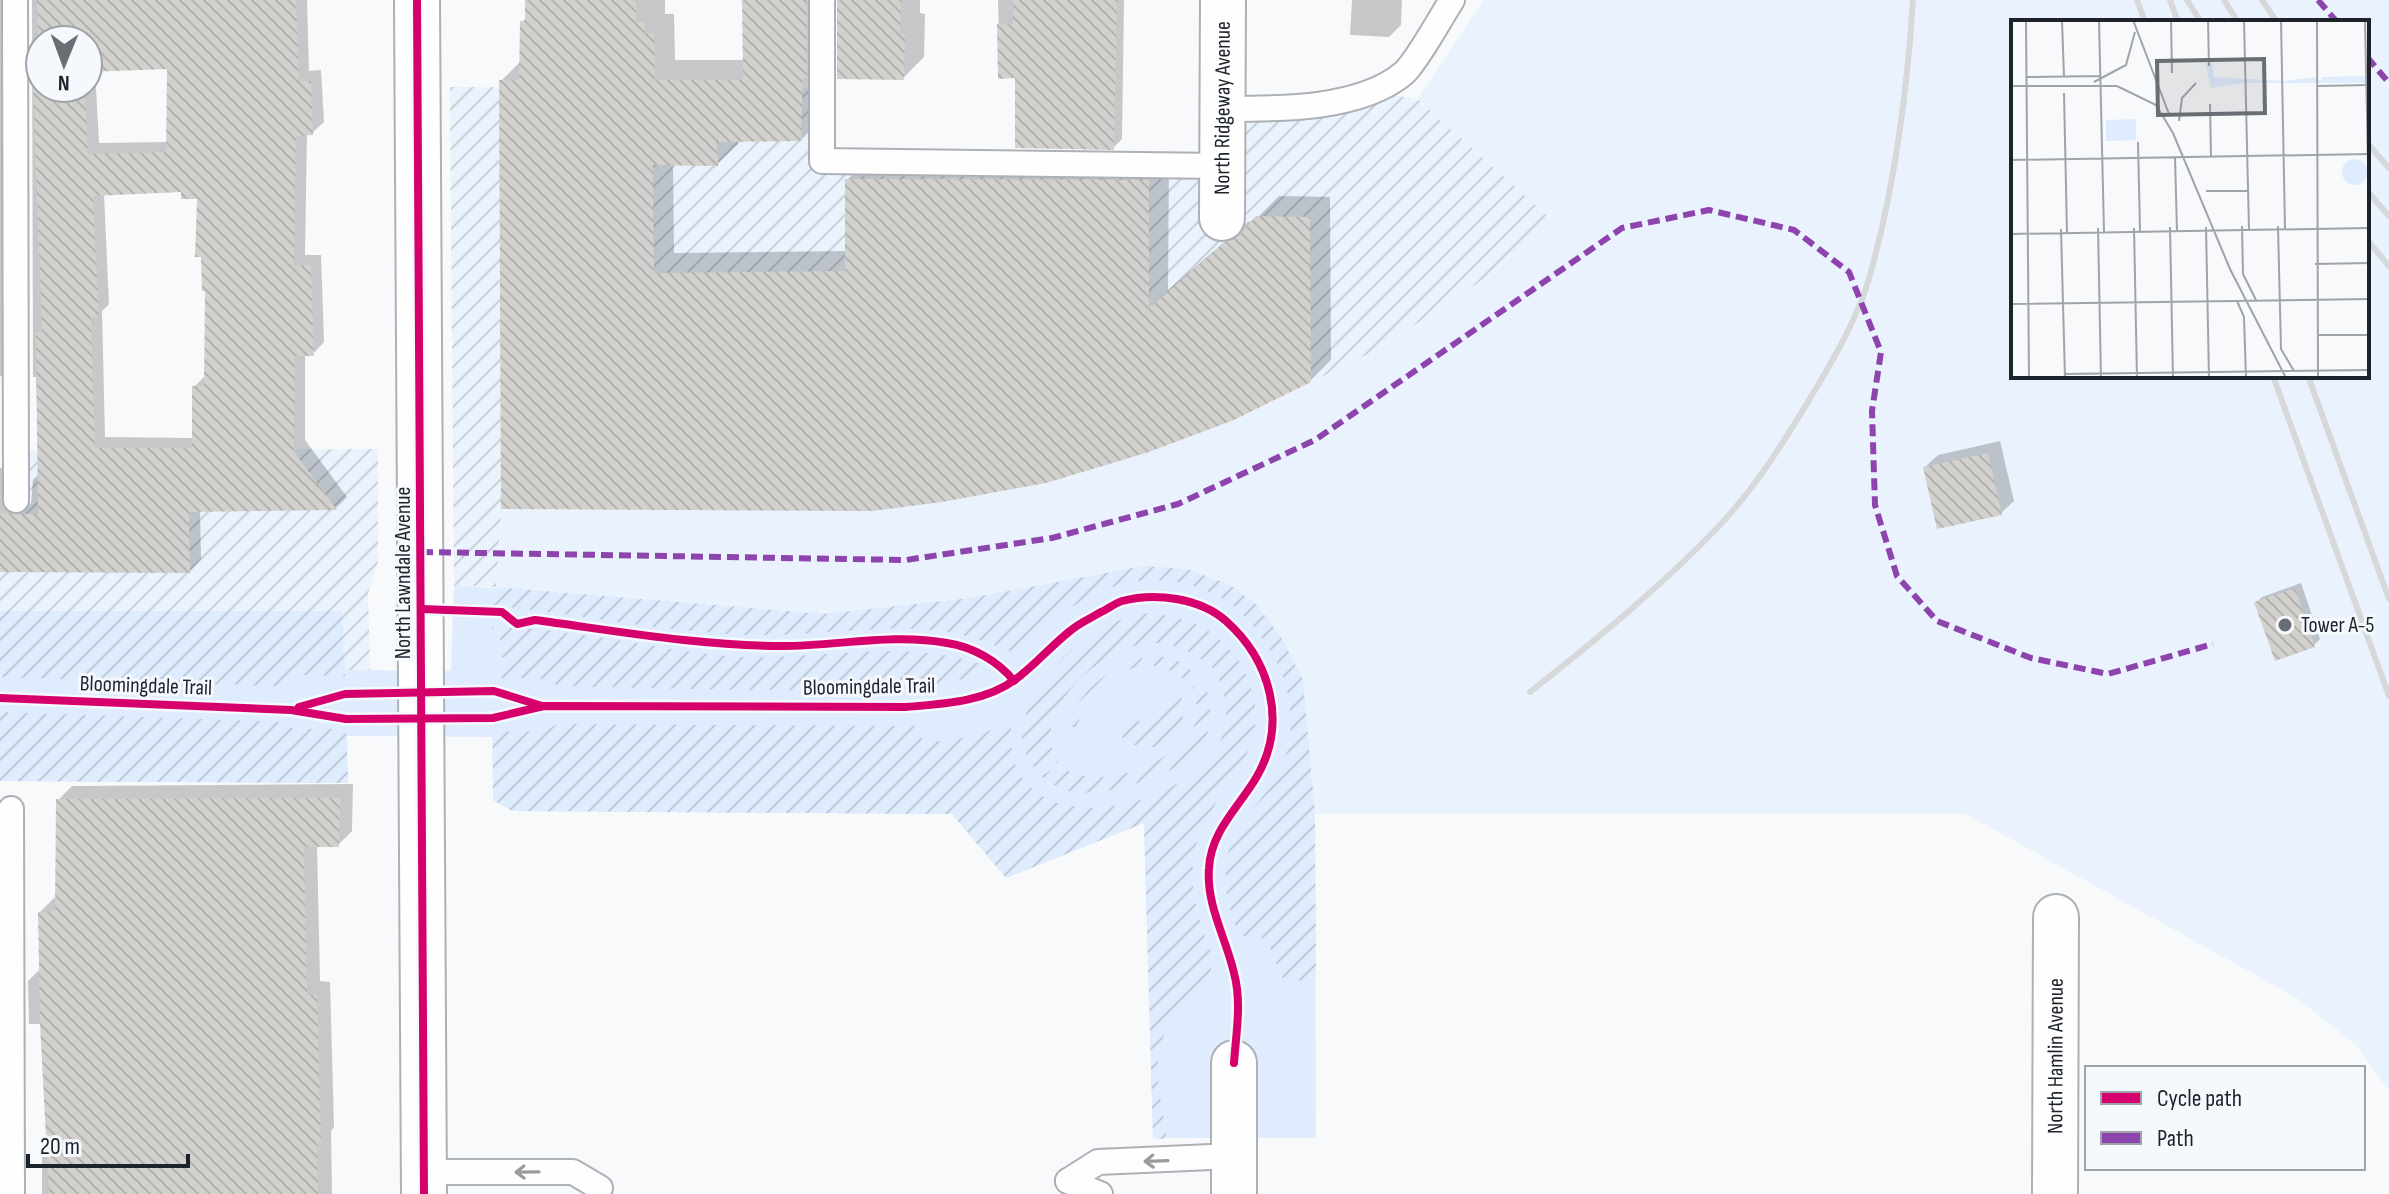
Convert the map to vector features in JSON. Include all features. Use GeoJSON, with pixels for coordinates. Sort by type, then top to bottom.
{"type":"FeatureCollection","features":[{"type":"Feature","properties":{"kind":"street","name":"North Lawndale Avenue"},"geometry":{"type":"LineString","coordinates":[[417,0],[424,1183]]}},
{"type":"Feature","properties":{"kind":"street","name":"North Ridgeway Avenue"},"geometry":{"type":"LineString","coordinates":[[1222,218],[1223,0]]}},
{"type":"Feature","properties":{"kind":"street","name":"North Hamlin Avenue"},"geometry":{"type":"LineString","coordinates":[[2055,1194],[2056,917]]}},
{"type":"Feature","properties":{"kind":"street"},"geometry":{"type":"LineString","coordinates":[[1234,1063],[1234,1175]]}},
{"type":"Feature","properties":{"kind":"lane"},"geometry":{"type":"LineString","coordinates":[[15,0],[16,500]]}},
{"type":"Feature","properties":{"kind":"lane"},"geometry":{"type":"LineString","coordinates":[[822,0],[822,161],[1222,166]]}},
{"type":"Feature","properties":{"kind":"lane"},"geometry":{"type":"LineString","coordinates":[[1223,109],[1296,109],[1372,92],[1405,72],[1452,0]]}},
{"type":"Feature","properties":{"kind":"lane"},"geometry":{"type":"LineString","coordinates":[[11,809],[12,1194]]}},
{"type":"Feature","properties":{"kind":"lane"},"geometry":{"type":"LineString","coordinates":[[1100,1194],[1068,1181],[1098,1162],[1234,1175]]}},
{"type":"Feature","properties":{"kind":"lane"},"geometry":{"type":"LineString","coordinates":[[424,1183],[573,1172],[600,1188],[588,1194]]}},
{"type":"Feature","properties":{"kind":"shaded area"},"geometry":{"type":"Polygon","coordinates":[[[1483,0],[2389,0],[2389,1091],[2356,1045],[2297,998],[1966,814],[1315,814],[1303,680],[1282,639],[1257,605],[1187,569],[1143,566],[971,598],[824,614],[496,587],[501,509],[946,501],[1046,483],[1149,452],[1234,420],[1378,349],[1475,285],[1554,222],[1417,99],[1483,0]]]}},
{"type":"Feature","properties":{"kind":"shaded area"},"geometry":{"type":"Polygon","coordinates":[[[450,87],[821,88],[822,160],[1222,166],[1223,109],[1372,92],[1417,99],[1554,222],[1475,285],[1378,349],[1311,382],[1149,452],[1046,483],[872,511],[501,509],[496,587],[454,585],[450,87]]]}},
{"type":"Feature","properties":{"kind":"shaded area"},"geometry":{"type":"Polygon","coordinates":[[[378,449],[378,561],[368,594],[370,671],[344,670],[341,611],[0,611],[0,514],[16,513],[16,451],[378,449]]]}},
{"type":"Feature","properties":{"kind":"shaded area"},"geometry":{"type":"Polygon","coordinates":[[[1143,566],[1187,569],[1230,585],[1257,605],[1282,639],[1303,680],[1315,814],[1316,1138],[1153,1138],[1144,823],[1006,878],[952,814],[512,811],[493,800],[492,737],[347,736],[348,783],[0,781],[0,611],[342,611],[344,670],[451,671],[454,585],[824,614],[971,598],[1143,566]]]}},
{"type":"Feature","properties":{"kind":"shaded area"},"geometry":{"type":"Polygon","coordinates":[[[1143,566],[1187,569],[1230,585],[1257,605],[1282,639],[1303,680],[1315,814],[1316,979],[1295,981],[1283,978],[1264,940],[1240,936],[1227,897],[1226,870],[1231,844],[1242,823],[1279,772],[1291,726],[1288,694],[1278,663],[1253,626],[1216,595],[1175,581],[1154,580],[1114,586],[1076,604],[1016,653],[940,631],[887,629],[781,635],[728,634],[493,605],[496,587],[824,614],[971,598],[1143,566]]]}},
{"type":"Feature","properties":{"kind":"shaded area"},"geometry":{"type":"Polygon","coordinates":[[[0,611],[342,611],[345,676],[295,675],[275,686],[0,677],[0,611]]]}},
{"type":"Feature","properties":{"kind":"shaded area"},"geometry":{"type":"Polygon","coordinates":[[[1149,613],[1198,625],[1218,638],[1236,658],[1215,670],[1187,651],[1171,645],[1154,643],[1135,646],[1114,654],[1076,683],[1061,702],[1052,722],[1051,743],[1058,762],[1039,774],[1027,756],[1022,735],[1029,707],[1046,678],[1068,653],[1091,634],[1119,620],[1149,613]]]}},
{"type":"Feature","properties":{"kind":"shaded area"},"geometry":{"type":"Polygon","coordinates":[[[492,627],[551,631],[727,656],[918,652],[980,664],[980,672],[950,683],[902,688],[743,690],[559,686],[539,678],[494,678],[494,671],[506,670],[506,658],[501,657],[500,633],[494,632],[492,627]]]}},
{"type":"Feature","properties":{"kind":"shaded area"},"geometry":{"type":"Polygon","coordinates":[[[1154,655],[1177,660],[1201,678],[1190,684],[1172,671],[1139,666],[1109,682],[1075,728],[1068,725],[1079,702],[1103,677],[1121,666],[1154,655]]]}},
{"type":"Feature","properties":{"kind":"shaded area"},"geometry":{"type":"Polygon","coordinates":[[[1238,660],[1254,700],[1255,722],[1252,741],[1244,759],[1212,809],[1193,860],[1195,898],[1209,949],[1215,957],[1207,978],[1171,1023],[1160,1049],[1158,1079],[1167,1139],[1153,1138],[1144,823],[1006,878],[952,814],[512,811],[493,800],[493,731],[540,732],[559,724],[914,726],[921,730],[922,743],[958,739],[1011,725],[1016,767],[1038,794],[1072,806],[1111,806],[1151,796],[1187,777],[1214,751],[1226,721],[1217,673],[1238,660]]]}},
{"type":"Feature","properties":{"kind":"shaded area"},"geometry":{"type":"Polygon","coordinates":[[[1203,681],[1210,711],[1207,735],[1195,753],[1165,773],[1125,787],[1088,793],[1065,790],[1041,776],[1060,765],[1075,774],[1094,777],[1116,775],[1138,770],[1158,760],[1190,734],[1197,718],[1192,688],[1203,681]]]}},
{"type":"Feature","properties":{"kind":"shaded area"},"geometry":{"type":"Polygon","coordinates":[[[1180,695],[1182,723],[1167,742],[1156,747],[1144,747],[1131,743],[1119,734],[1118,731],[1137,720],[1143,724],[1155,724],[1161,717],[1160,706],[1180,695]]]}},
{"type":"Feature","properties":{"kind":"shaded area"},"geometry":{"type":"Polygon","coordinates":[[[0,712],[282,722],[294,729],[346,729],[348,783],[0,781],[0,712]]]}},
{"type":"Feature","properties":{"kind":"building"},"geometry":{"type":"Polygon","coordinates":[[[37,0],[296,0],[299,81],[311,81],[313,135],[296,136],[294,266],[311,265],[314,356],[295,356],[294,452],[337,510],[189,512],[190,573],[0,572],[0,513],[38,514],[36,332],[42,332],[34,104],[86,104],[88,154],[166,152],[167,69],[104,71],[104,24],[38,24],[37,0]],[[181,192],[93,196],[99,317],[91,318],[95,448],[192,448],[192,386],[204,386],[205,291],[202,291],[201,257],[195,257],[197,199],[181,199],[181,192]]]}},
{"type":"Feature","properties":{"kind":"building"},"geometry":{"type":"Polygon","coordinates":[[[525,0],[636,0],[636,22],[645,22],[645,33],[654,34],[655,80],[743,80],[742,0],[807,0],[807,78],[803,78],[801,141],[717,142],[718,166],[653,165],[654,273],[845,271],[845,179],[1149,180],[1149,308],[1225,242],[1235,239],[1256,216],[1310,217],[1311,382],[1234,420],[1149,452],[1046,483],[942,502],[872,511],[501,509],[499,80],[519,80],[520,21],[525,21],[525,0]]]}},
{"type":"Feature","properties":{"kind":"building"},"geometry":{"type":"Polygon","coordinates":[[[837,0],[901,0],[900,33],[905,34],[904,80],[837,79],[837,0]]]}},
{"type":"Feature","properties":{"kind":"building"},"geometry":{"type":"Polygon","coordinates":[[[1013,0],[1117,0],[1114,150],[1015,148],[1015,78],[998,79],[997,24],[1013,24],[1013,0]]]}},
{"type":"Feature","properties":{"kind":"building"},"geometry":{"type":"Polygon","coordinates":[[[1988,453],[2002,515],[1937,529],[1923,467],[1988,453]]]}},
{"type":"Feature","properties":{"kind":"building","name":"Tower A-5"},"geometry":{"type":"Polygon","coordinates":[[[2295,588],[2315,647],[2275,661],[2254,602],[2295,588]]]}},
{"type":"Feature","properties":{"kind":"building"},"geometry":{"type":"Polygon","coordinates":[[[340,798],[339,847],[304,847],[307,995],[317,995],[321,1143],[317,1144],[318,1194],[49,1194],[38,912],[55,911],[56,799],[340,798]]]}},
{"type":"Feature","properties":{"kind":"railway"},"geometry":{"type":"LineString","coordinates":[[1530,692],[1676,569],[1721,524],[1771,460],[1839,349],[1865,290],[1886,208],[1903,104],[1913,0]]}},
{"type":"Feature","properties":{"kind":"railway"},"geometry":{"type":"LineString","coordinates":[[2137,0],[2144,20]]}},
{"type":"Feature","properties":{"kind":"railway"},"geometry":{"type":"LineString","coordinates":[[2170,0],[2177,20]]}},
{"type":"Feature","properties":{"kind":"railway"},"geometry":{"type":"LineString","coordinates":[[2187,0],[2200,20]]}},
{"type":"Feature","properties":{"kind":"railway"},"geometry":{"type":"LineString","coordinates":[[2224,0],[2237,20]]}},
{"type":"Feature","properties":{"kind":"railway"},"geometry":{"type":"LineString","coordinates":[[2262,0],[2276,20]]}},
{"type":"Feature","properties":{"kind":"railway"},"geometry":{"type":"LineString","coordinates":[[2369,145],[2389,168]]}},
{"type":"Feature","properties":{"kind":"railway"},"geometry":{"type":"LineString","coordinates":[[2369,193],[2389,216]]}},
{"type":"Feature","properties":{"kind":"railway"},"geometry":{"type":"LineString","coordinates":[[2369,242],[2389,266]]}},
{"type":"Feature","properties":{"kind":"railway"},"geometry":{"type":"LineString","coordinates":[[2274,378],[2389,696]]}},
{"type":"Feature","properties":{"kind":"railway"},"geometry":{"type":"LineString","coordinates":[[2309,378],[2389,599]]}},
{"type":"Feature","properties":{"kind":"marked path"},"geometry":{"type":"LineString","coordinates":[[2318,0],[2335,20]]}},
{"type":"Feature","properties":{"kind":"marked path"},"geometry":{"type":"LineString","coordinates":[[2369,59],[2389,83]]}},
{"type":"Feature","properties":{"kind":"marked path"},"geometry":{"type":"LineString","coordinates":[[421,552],[906,560],[1052,538],[1178,504],[1315,440],[1622,228],[1709,210],[1794,230],[1849,272],[1881,352],[1872,411],[1875,505],[1897,576],[1937,621],[2031,658],[2108,674],[2213,644]]}},
{"type":"Feature","properties":{"kind":"cycle path"},"geometry":{"type":"LineString","coordinates":[[417,0],[424,1194]]}},
{"type":"Feature","properties":{"kind":"cycle path","name":"Bloomingdale Trail"},"geometry":{"type":"LineString","coordinates":[[0,698],[291,710],[346,719],[493,718],[544,706],[934,705],[978,697],[1004,687],[1074,628],[1119,602],[1149,597],[1190,602],[1215,613],[1242,637],[1264,674],[1270,694],[1271,736],[1266,757],[1256,778],[1220,831],[1209,868],[1213,908],[1231,960],[1238,996],[1234,1063]]}},
{"type":"Feature","properties":{"kind":"cycle path"},"geometry":{"type":"LineString","coordinates":[[421,609],[502,612],[517,624],[535,620],[721,643],[783,646],[927,640],[957,645],[975,652],[993,661],[1014,681]]}},
{"type":"Feature","properties":{"kind":"cycle path"},"geometry":{"type":"LineString","coordinates":[[299,707],[345,694],[494,691],[542,706]]}},
{"type":"Feature","properties":{"kind":"place","name":"Tower A-5"},"geometry":{"type":"Point","coordinates":[2285,625]}}]}
